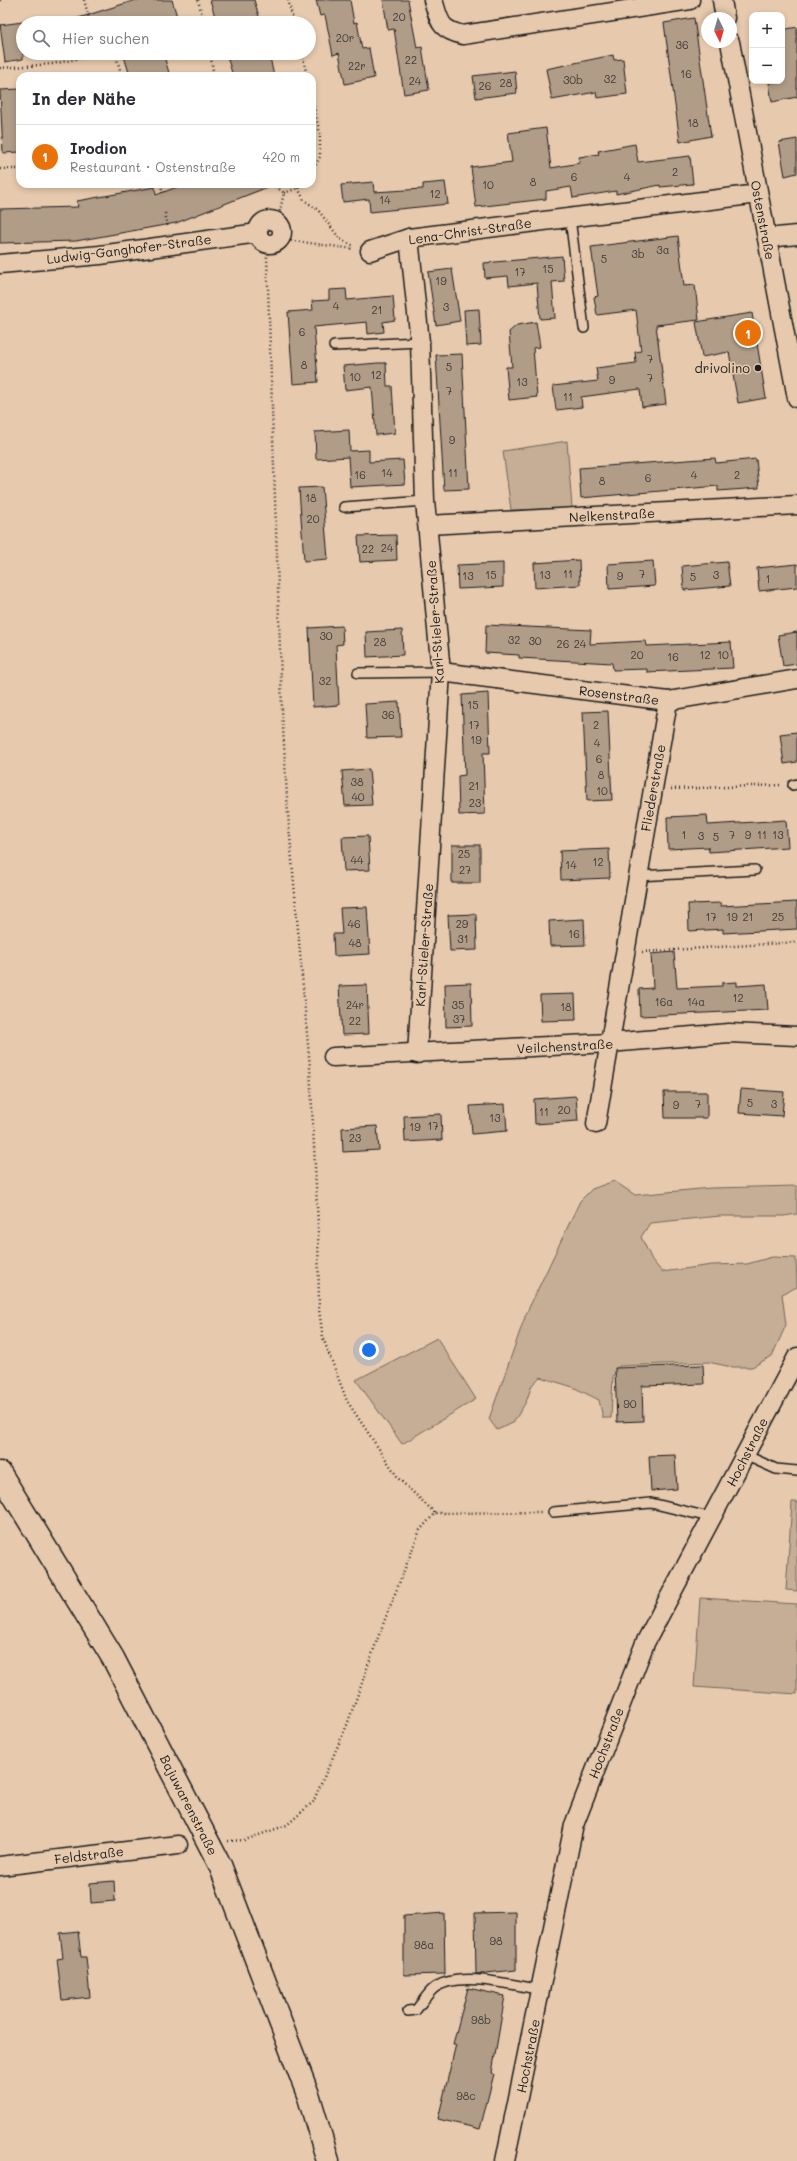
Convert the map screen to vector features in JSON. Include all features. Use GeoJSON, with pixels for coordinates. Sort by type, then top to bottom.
{"type":"FeatureCollection","features":[{"type":"Feature","properties":{"kind":"main road","name":"Bajuwarenstraße"},"geometry":{"type":"LineString","coordinates":[[0,1473],[113,1658],[220,1865],[309,2097],[328,2161]]}},
{"type":"Feature","properties":{"kind":"street"},"geometry":{"type":"LineString","coordinates":[[433,0],[439,20],[447,31],[463,35],[690,0]]}},
{"type":"Feature","properties":{"kind":"street"},"geometry":{"type":"LineString","coordinates":[[722,0],[724,12]]}},
{"type":"Feature","properties":{"kind":"street","name":"Ostenstraße"},"geometry":{"type":"LineString","coordinates":[[731,48],[797,398]]}},
{"type":"Feature","properties":{"kind":"street","name":"Lena-Christ-Straße"},"geometry":{"type":"LineString","coordinates":[[367,250],[409,238],[758,194]]}},
{"type":"Feature","properties":{"kind":"street","name":"Ludwig-Ganghofer-Straße"},"geometry":{"type":"LineString","coordinates":[[0,264],[100,254],[258,233],[259,227],[264,222],[270,220],[277,235]]}},
{"type":"Feature","properties":{"kind":"street"},"geometry":{"type":"LineString","coordinates":[[767,238],[797,234]]}},
{"type":"Feature","properties":{"kind":"street","name":"Karl-Stieler-Straße"},"geometry":{"type":"LineString","coordinates":[[409,238],[420,342],[425,501],[441,672],[417,1054]]}},
{"type":"Feature","properties":{"kind":"street","name":"Nelkenstraße"},"geometry":{"type":"LineString","coordinates":[[428,525],[797,506]]}},
{"type":"Feature","properties":{"kind":"street","name":"Rosenstraße"},"geometry":{"type":"LineString","coordinates":[[441,672],[668,701],[797,679]]}},
{"type":"Feature","properties":{"kind":"street","name":"Fliederstraße"},"geometry":{"type":"LineString","coordinates":[[596,1124],[668,701]]}},
{"type":"Feature","properties":{"kind":"street","name":"Veilchenstraße"},"geometry":{"type":"LineString","coordinates":[[333,1058],[609,1044],[729,1033],[797,1036]]}},
{"type":"Feature","properties":{"kind":"street","name":"Hochstraße"},"geometry":{"type":"LineString","coordinates":[[505,2161],[574,1825],[645,1643],[713,1518],[797,1357]]}},
{"type":"Feature","properties":{"kind":"street","name":"Feldstraße"},"geometry":{"type":"LineString","coordinates":[[0,1866],[178,1845]]}},
{"type":"Feature","properties":{"kind":"lane"},"geometry":{"type":"LineString","coordinates":[[570,218],[584,328]]}},
{"type":"Feature","properties":{"kind":"lane"},"geometry":{"type":"LineString","coordinates":[[334,346],[420,342]]}},
{"type":"Feature","properties":{"kind":"lane"},"geometry":{"type":"LineString","coordinates":[[344,507],[425,501]]}},
{"type":"Feature","properties":{"kind":"lane"},"geometry":{"type":"LineString","coordinates":[[358,673],[441,672]]}},
{"type":"Feature","properties":{"kind":"lane"},"geometry":{"type":"LineString","coordinates":[[637,876],[755,870]]}},
{"type":"Feature","properties":{"kind":"lane"},"geometry":{"type":"LineString","coordinates":[[745,1455],[776,1469],[797,1471]]}},
{"type":"Feature","properties":{"kind":"lane"},"geometry":{"type":"LineString","coordinates":[[553,1512],[651,1503],[713,1518]]}},
{"type":"Feature","properties":{"kind":"lane"},"geometry":{"type":"LineString","coordinates":[[408,2011],[416,2010],[432,1990],[447,1983],[467,1980],[496,1982],[541,1990]]}},
{"type":"Feature","properties":{"kind":"path"},"geometry":{"type":"LineString","coordinates":[[84,0],[88,16]]}},
{"type":"Feature","properties":{"kind":"path"},"geometry":{"type":"LineString","coordinates":[[198,0],[202,16]]}},
{"type":"Feature","properties":{"kind":"path"},"geometry":{"type":"LineString","coordinates":[[288,0],[292,16]]}},
{"type":"Feature","properties":{"kind":"path"},"geometry":{"type":"LineString","coordinates":[[0,68],[52,64],[71,60]]}},
{"type":"Feature","properties":{"kind":"path"},"geometry":{"type":"LineString","coordinates":[[117,60],[121,72]]}},
{"type":"Feature","properties":{"kind":"path"},"geometry":{"type":"LineString","coordinates":[[211,60],[213,72]]}},
{"type":"Feature","properties":{"kind":"path"},"geometry":{"type":"LineString","coordinates":[[304,60],[306,72]]}},
{"type":"Feature","properties":{"kind":"path"},"geometry":{"type":"LineString","coordinates":[[316,116],[320,134],[320,157],[316,164]]}},
{"type":"Feature","properties":{"kind":"path"},"geometry":{"type":"LineString","coordinates":[[0,169],[16,169]]}},
{"type":"Feature","properties":{"kind":"path"},"geometry":{"type":"LineString","coordinates":[[162,188],[163,196]]}},
{"type":"Feature","properties":{"kind":"path"},"geometry":{"type":"LineString","coordinates":[[278,188],[284,193]]}},
{"type":"Feature","properties":{"kind":"path"},"geometry":{"type":"LineString","coordinates":[[284,193],[298,188],[304,200],[318,210],[340,239],[367,250]]}},
{"type":"Feature","properties":{"kind":"path"},"geometry":{"type":"LineString","coordinates":[[284,193],[277,235],[268,256],[282,710],[288,814],[310,1068],[318,1225],[319,1310],[322,1338],[347,1401],[399,1479],[435,1513],[553,1512]]}},
{"type":"Feature","properties":{"kind":"path"},"geometry":{"type":"LineString","coordinates":[[277,235],[367,250]]}},
{"type":"Feature","properties":{"kind":"path"},"geometry":{"type":"LineString","coordinates":[[652,790],[795,785]]}},
{"type":"Feature","properties":{"kind":"path"},"geometry":{"type":"LineString","coordinates":[[624,953],[797,942]]}},
{"type":"Feature","properties":{"kind":"path"},"geometry":{"type":"LineString","coordinates":[[209,1843],[245,1840],[287,1825],[313,1802],[348,1725],[380,1632],[420,1530],[435,1513]]}},
{"type":"Feature","properties":{"kind":"shaded area"},"geometry":{"type":"Polygon","coordinates":[[[567,441],[572,508],[511,510],[503,451],[567,441]]]}},
{"type":"Feature","properties":{"kind":"shaded area"},"geometry":{"type":"Polygon","coordinates":[[[614,1181],[635,1195],[711,1188],[797,1186],[797,1214],[784,1216],[720,1216],[650,1223],[641,1237],[652,1260],[662,1272],[712,1265],[747,1264],[772,1257],[796,1258],[797,1287],[782,1294],[786,1325],[772,1356],[752,1367],[732,1367],[708,1362],[619,1366],[613,1376],[611,1418],[603,1418],[599,1400],[573,1387],[540,1377],[532,1385],[526,1402],[513,1423],[497,1430],[489,1419],[526,1314],[580,1201],[592,1189],[614,1181]]]}},
{"type":"Feature","properties":{"kind":"shaded area"},"geometry":{"type":"Polygon","coordinates":[[[437,1338],[476,1399],[402,1444],[356,1380],[437,1338]]]}},
{"type":"Feature","properties":{"kind":"shaded area"},"geometry":{"type":"Polygon","coordinates":[[[792,1502],[797,1502],[797,1591],[786,1590],[792,1502]]]}},
{"type":"Feature","properties":{"kind":"shaded area"},"geometry":{"type":"Polygon","coordinates":[[[700,1598],[797,1604],[797,1694],[694,1687],[700,1598]]]}},
{"type":"Feature","properties":{"kind":"building"},"geometry":{"type":"Polygon","coordinates":[[[136,0],[172,0],[177,16],[85,16],[136,0]]]}},
{"type":"Feature","properties":{"kind":"building"},"geometry":{"type":"Polygon","coordinates":[[[210,0],[254,0],[259,16],[215,16],[210,0]]]}},
{"type":"Feature","properties":{"kind":"building"},"geometry":{"type":"Polygon","coordinates":[[[316,0],[350,0],[354,23],[357,22],[362,49],[369,48],[374,78],[345,84],[339,53],[333,55],[325,15],[320,16],[316,0]]]}},
{"type":"Feature","properties":{"kind":"building"},"geometry":{"type":"Polygon","coordinates":[[[383,0],[408,0],[417,48],[422,47],[429,90],[404,94],[394,29],[388,30],[383,0]]]}},
{"type":"Feature","properties":{"kind":"building"},"geometry":{"type":"Polygon","coordinates":[[[694,18],[711,136],[680,142],[664,23],[694,18]]]}},
{"type":"Feature","properties":{"kind":"building"},"geometry":{"type":"Polygon","coordinates":[[[16,23],[17,60],[5,62],[0,25],[16,23]]]}},
{"type":"Feature","properties":{"kind":"building"},"geometry":{"type":"Polygon","coordinates":[[[797,27],[797,97],[772,102],[769,84],[785,84],[785,29],[797,27]]]}},
{"type":"Feature","properties":{"kind":"building"},"geometry":{"type":"Polygon","coordinates":[[[613,55],[614,60],[623,59],[627,94],[597,98],[596,92],[552,100],[546,69],[613,55]]]}},
{"type":"Feature","properties":{"kind":"building"},"geometry":{"type":"Polygon","coordinates":[[[125,60],[165,60],[169,72],[129,72],[125,60]]]}},
{"type":"Feature","properties":{"kind":"building"},"geometry":{"type":"Polygon","coordinates":[[[228,60],[271,60],[273,72],[232,72],[228,60]]]}},
{"type":"Feature","properties":{"kind":"building"},"geometry":{"type":"Polygon","coordinates":[[[515,71],[517,93],[476,98],[473,76],[515,71]]]}},
{"type":"Feature","properties":{"kind":"building"},"geometry":{"type":"Polygon","coordinates":[[[16,89],[16,152],[3,153],[0,90],[16,89]]]}},
{"type":"Feature","properties":{"kind":"building"},"geometry":{"type":"Polygon","coordinates":[[[546,128],[551,168],[580,163],[579,157],[599,154],[598,151],[635,144],[638,162],[690,156],[693,184],[660,187],[660,185],[616,194],[616,191],[573,198],[571,187],[546,191],[546,199],[476,207],[471,167],[512,162],[508,133],[546,128]]]}},
{"type":"Feature","properties":{"kind":"building"},"geometry":{"type":"Polygon","coordinates":[[[797,139],[797,173],[785,176],[779,142],[797,139]]]}},
{"type":"Feature","properties":{"kind":"building"},"geometry":{"type":"Polygon","coordinates":[[[373,182],[374,192],[423,189],[423,184],[445,182],[448,204],[370,212],[369,199],[343,202],[341,185],[373,182]]]}},
{"type":"Feature","properties":{"kind":"building"},"geometry":{"type":"Polygon","coordinates":[[[149,188],[155,188],[156,195],[174,188],[265,188],[176,223],[76,241],[0,243],[0,209],[78,207],[77,201],[149,188]]]}},
{"type":"Feature","properties":{"kind":"building"},"geometry":{"type":"Polygon","coordinates":[[[678,236],[684,286],[695,285],[699,320],[656,325],[666,404],[642,407],[640,389],[581,397],[582,407],[556,410],[553,386],[598,381],[596,368],[636,363],[635,352],[641,351],[636,310],[597,315],[594,297],[598,296],[591,247],[678,236]]]}},
{"type":"Feature","properties":{"kind":"building"},"geometry":{"type":"Polygon","coordinates":[[[562,256],[564,281],[552,282],[555,318],[540,319],[537,283],[509,286],[508,276],[485,278],[484,263],[562,256]]]}},
{"type":"Feature","properties":{"kind":"building"},"geometry":{"type":"Polygon","coordinates":[[[452,269],[460,321],[436,325],[428,272],[452,269]]]}},
{"type":"Feature","properties":{"kind":"building"},"geometry":{"type":"Polygon","coordinates":[[[346,289],[347,300],[393,296],[395,320],[383,322],[384,332],[368,334],[367,322],[314,327],[318,382],[293,384],[288,312],[313,310],[312,301],[329,300],[329,290],[346,289]]]}},
{"type":"Feature","properties":{"kind":"building"},"geometry":{"type":"Polygon","coordinates":[[[479,309],[481,345],[466,346],[464,310],[479,309]]]}},
{"type":"Feature","properties":{"kind":"building"},"geometry":{"type":"Polygon","coordinates":[[[752,313],[766,398],[738,403],[729,352],[702,357],[696,322],[752,313]]]}},
{"type":"Feature","properties":{"kind":"building"},"geometry":{"type":"Polygon","coordinates":[[[536,322],[540,347],[533,348],[537,397],[509,400],[506,367],[512,367],[509,332],[517,325],[536,322]]]}},
{"type":"Feature","properties":{"kind":"building"},"geometry":{"type":"Polygon","coordinates":[[[462,354],[469,489],[444,490],[436,355],[462,354]]]}},
{"type":"Feature","properties":{"kind":"building"},"geometry":{"type":"Polygon","coordinates":[[[386,363],[387,386],[392,386],[395,433],[376,435],[372,387],[345,390],[343,366],[386,363]]]}},
{"type":"Feature","properties":{"kind":"building"},"geometry":{"type":"Polygon","coordinates":[[[349,430],[350,451],[369,450],[369,462],[403,460],[405,484],[350,487],[348,457],[316,459],[315,432],[349,430]]]}},
{"type":"Feature","properties":{"kind":"building"},"geometry":{"type":"Polygon","coordinates":[[[715,458],[716,463],[756,459],[759,488],[718,491],[718,486],[581,498],[579,468],[715,458]]]}},
{"type":"Feature","properties":{"kind":"building"},"geometry":{"type":"Polygon","coordinates":[[[322,487],[328,559],[304,561],[299,488],[322,487]]]}},
{"type":"Feature","properties":{"kind":"building"},"geometry":{"type":"Polygon","coordinates":[[[396,535],[397,560],[360,562],[358,536],[396,535]]]}},
{"type":"Feature","properties":{"kind":"building"},"geometry":{"type":"Polygon","coordinates":[[[579,560],[580,585],[535,588],[534,563],[579,560]]]}},
{"type":"Feature","properties":{"kind":"building"},"geometry":{"type":"Polygon","coordinates":[[[653,561],[655,586],[609,589],[608,564],[653,561]]]}},
{"type":"Feature","properties":{"kind":"building"},"geometry":{"type":"Polygon","coordinates":[[[727,562],[730,586],[684,590],[682,566],[727,562]]]}},
{"type":"Feature","properties":{"kind":"building"},"geometry":{"type":"Polygon","coordinates":[[[503,563],[503,587],[458,589],[457,565],[503,563]]]}},
{"type":"Feature","properties":{"kind":"building"},"geometry":{"type":"Polygon","coordinates":[[[797,564],[797,587],[759,591],[757,568],[797,564]]]}},
{"type":"Feature","properties":{"kind":"building"},"geometry":{"type":"Polygon","coordinates":[[[486,625],[591,630],[590,644],[646,641],[647,646],[731,642],[733,668],[647,672],[647,669],[613,670],[612,663],[519,658],[519,655],[485,653],[486,625]]]}},
{"type":"Feature","properties":{"kind":"building"},"geometry":{"type":"Polygon","coordinates":[[[342,626],[343,644],[336,645],[339,705],[313,707],[309,628],[342,626]]]}},
{"type":"Feature","properties":{"kind":"building"},"geometry":{"type":"Polygon","coordinates":[[[402,630],[403,655],[367,657],[366,632],[402,630]]]}},
{"type":"Feature","properties":{"kind":"building"},"geometry":{"type":"Polygon","coordinates":[[[797,632],[797,664],[783,666],[778,635],[797,632]]]}},
{"type":"Feature","properties":{"kind":"building"},"geometry":{"type":"Polygon","coordinates":[[[488,693],[490,753],[483,753],[485,814],[459,815],[458,776],[465,775],[462,695],[488,693]]]}},
{"type":"Feature","properties":{"kind":"building"},"geometry":{"type":"Polygon","coordinates":[[[399,702],[401,737],[367,738],[365,704],[399,702]]]}},
{"type":"Feature","properties":{"kind":"building"},"geometry":{"type":"Polygon","coordinates":[[[608,711],[612,800],[587,801],[583,712],[608,711]]]}},
{"type":"Feature","properties":{"kind":"building"},"geometry":{"type":"Polygon","coordinates":[[[797,732],[797,762],[784,764],[780,734],[797,732]]]}},
{"type":"Feature","properties":{"kind":"building"},"geometry":{"type":"Polygon","coordinates":[[[369,769],[372,805],[345,806],[342,771],[369,769]]]}},
{"type":"Feature","properties":{"kind":"building"},"geometry":{"type":"Polygon","coordinates":[[[707,815],[708,825],[786,820],[788,847],[709,852],[708,847],[668,849],[667,817],[707,815]]]}},
{"type":"Feature","properties":{"kind":"building"},"geometry":{"type":"Polygon","coordinates":[[[368,836],[370,870],[344,871],[342,837],[368,836]]]}},
{"type":"Feature","properties":{"kind":"building"},"geometry":{"type":"Polygon","coordinates":[[[452,845],[480,845],[480,883],[452,883],[452,845]]]}},
{"type":"Feature","properties":{"kind":"building"},"geometry":{"type":"Polygon","coordinates":[[[609,849],[610,878],[561,880],[560,851],[609,849]]]}},
{"type":"Feature","properties":{"kind":"building"},"geometry":{"type":"Polygon","coordinates":[[[797,902],[797,929],[723,933],[723,929],[689,931],[688,904],[721,903],[721,906],[797,902]]]}},
{"type":"Feature","properties":{"kind":"building"},"geometry":{"type":"Polygon","coordinates":[[[367,907],[370,954],[334,956],[333,934],[342,934],[340,908],[367,907]]]}},
{"type":"Feature","properties":{"kind":"building"},"geometry":{"type":"Polygon","coordinates":[[[476,914],[477,950],[450,951],[448,915],[476,914]]]}},
{"type":"Feature","properties":{"kind":"building"},"geometry":{"type":"Polygon","coordinates":[[[584,919],[585,945],[550,946],[549,921],[584,919]]]}},
{"type":"Feature","properties":{"kind":"building"},"geometry":{"type":"Polygon","coordinates":[[[674,952],[677,988],[722,986],[722,983],[737,982],[737,986],[766,984],[768,1010],[640,1016],[639,989],[653,988],[651,954],[674,952]]]}},
{"type":"Feature","properties":{"kind":"building"},"geometry":{"type":"Polygon","coordinates":[[[471,983],[472,1026],[446,1027],[445,984],[471,983]]]}},
{"type":"Feature","properties":{"kind":"building"},"geometry":{"type":"Polygon","coordinates":[[[367,985],[369,1034],[342,1035],[339,986],[367,985]]]}},
{"type":"Feature","properties":{"kind":"building"},"geometry":{"type":"Polygon","coordinates":[[[575,994],[576,1020],[541,1021],[540,995],[575,994]]]}},
{"type":"Feature","properties":{"kind":"building"},"geometry":{"type":"Polygon","coordinates":[[[741,1089],[784,1092],[782,1116],[739,1113],[741,1089]]]}},
{"type":"Feature","properties":{"kind":"building"},"geometry":{"type":"Polygon","coordinates":[[[664,1092],[707,1092],[707,1118],[665,1118],[664,1092]]]}},
{"type":"Feature","properties":{"kind":"building"},"geometry":{"type":"Polygon","coordinates":[[[576,1096],[578,1121],[535,1124],[534,1099],[576,1096]]]}},
{"type":"Feature","properties":{"kind":"building"},"geometry":{"type":"Polygon","coordinates":[[[505,1104],[507,1131],[472,1134],[470,1106],[505,1104]]]}},
{"type":"Feature","properties":{"kind":"building"},"geometry":{"type":"Polygon","coordinates":[[[441,1114],[442,1140],[405,1142],[404,1116],[441,1114]]]}},
{"type":"Feature","properties":{"kind":"building"},"geometry":{"type":"Polygon","coordinates":[[[377,1126],[379,1150],[343,1152],[342,1128],[377,1126]]]}},
{"type":"Feature","properties":{"kind":"building"},"geometry":{"type":"Polygon","coordinates":[[[703,1365],[704,1384],[642,1386],[643,1421],[617,1422],[615,1368],[703,1365]]]}},
{"type":"Feature","properties":{"kind":"building"},"geometry":{"type":"Polygon","coordinates":[[[675,1455],[677,1489],[651,1491],[649,1456],[675,1455]]]}},
{"type":"Feature","properties":{"kind":"building"},"geometry":{"type":"Polygon","coordinates":[[[114,1881],[115,1901],[91,1903],[90,1883],[114,1881]]]}},
{"type":"Feature","properties":{"kind":"building"},"geometry":{"type":"Polygon","coordinates":[[[516,1912],[516,1970],[476,1974],[475,1913],[516,1912]]]}},
{"type":"Feature","properties":{"kind":"building"},"geometry":{"type":"Polygon","coordinates":[[[444,1913],[445,1974],[404,1975],[404,1916],[444,1913]]]}},
{"type":"Feature","properties":{"kind":"building"},"geometry":{"type":"Polygon","coordinates":[[[78,1931],[81,1957],[86,1957],[90,1997],[62,2000],[57,1959],[63,1958],[60,1933],[78,1931]]]}},
{"type":"Feature","properties":{"kind":"building"},"geometry":{"type":"Polygon","coordinates":[[[468,1988],[505,1996],[492,2073],[494,2074],[480,2129],[438,2119],[456,2044],[453,2044],[468,1988]]]}},
{"type":"Feature","properties":{"kind":"place","name":"Irodion"},"geometry":{"type":"Point","coordinates":[748,333]}},
{"type":"Feature","properties":{"kind":"place","name":"drivolino"},"geometry":{"type":"Point","coordinates":[758,368]}}]}
